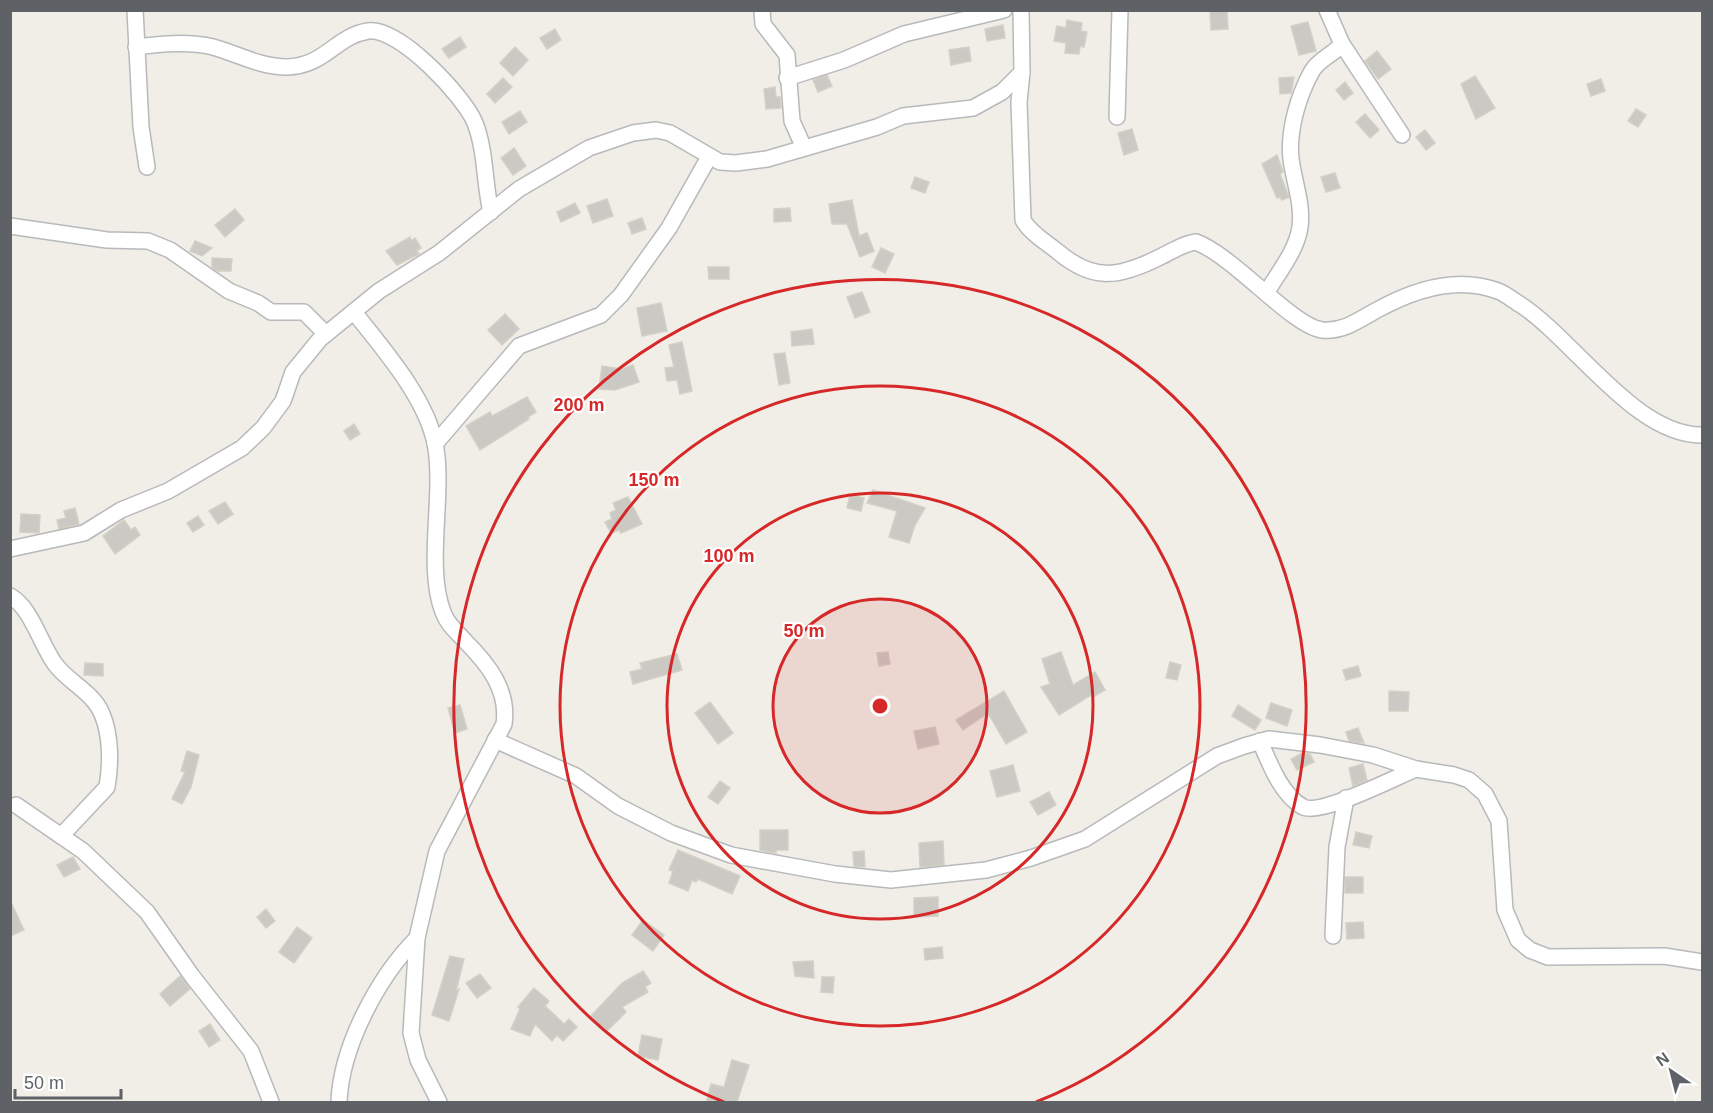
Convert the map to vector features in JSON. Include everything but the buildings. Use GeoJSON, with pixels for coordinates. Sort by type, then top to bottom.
{"type":"FeatureCollection","features":[{"type":"Feature","properties":{"kind":"street"},"geometry":{"type":"LineString","coordinates":[[135,10],[143,150],[147,167]]}},
{"type":"Feature","properties":{"kind":"street"},"geometry":{"type":"LineString","coordinates":[[762,10],[763,24],[787,55],[792,121],[804,148]]}},
{"type":"Feature","properties":{"kind":"street"},"geometry":{"type":"LineString","coordinates":[[787,78],[844,60],[955,15],[1004,10]]}},
{"type":"Feature","properties":{"kind":"street"},"geometry":{"type":"LineString","coordinates":[[1021,10],[1022,72],[1019,102],[1023,220],[1027,226],[1075,266],[1098,273],[1132,270],[1196,242],[1232,263],[1302,322],[1320,330],[1338,330],[1420,289],[1448,285],[1482,287],[1500,291],[1537,315],[1627,402],[1669,428],[1702,435]]}},
{"type":"Feature","properties":{"kind":"street"},"geometry":{"type":"LineString","coordinates":[[1117,117],[1120,10]]}},
{"type":"Feature","properties":{"kind":"street"},"geometry":{"type":"LineString","coordinates":[[1327,10],[1342,44],[1402,135]]}},
{"type":"Feature","properties":{"kind":"street"},"geometry":{"type":"LineString","coordinates":[[136,47],[178,44],[211,47],[266,66],[287,67],[312,63],[354,36],[369,31],[381,32],[394,38],[457,93],[466,105],[479,137],[491,212]]}},
{"type":"Feature","properties":{"kind":"street"},"geometry":{"type":"LineString","coordinates":[[1267,292],[1292,250],[1300,229],[1300,211],[1291,157],[1292,130],[1298,108],[1316,65],[1342,44]]}},
{"type":"Feature","properties":{"kind":"street"},"geometry":{"type":"LineString","coordinates":[[10,549],[84,533],[121,510],[168,490],[242,448],[263,428],[283,401],[293,372],[326,334],[379,291],[439,253],[519,189],[589,148],[633,133],[656,130],[670,133],[720,162],[736,163],[766,159],[877,127],[903,116],[974,108],[1002,92],[1022,72]]}},
{"type":"Feature","properties":{"kind":"street"},"geometry":{"type":"LineString","coordinates":[[435,444],[519,346],[601,315],[621,295],[669,228],[709,157]]}},
{"type":"Feature","properties":{"kind":"street"},"geometry":{"type":"LineString","coordinates":[[10,226],[107,240],[148,241],[170,250],[228,291],[258,303],[271,312],[304,312],[326,334]]}},
{"type":"Feature","properties":{"kind":"street"},"geometry":{"type":"LineString","coordinates":[[354,312],[410,384],[435,444],[440,598],[443,613],[499,684],[506,707],[504,724],[437,851],[417,938],[411,1033],[418,1060],[439,1102]]}},
{"type":"Feature","properties":{"kind":"street"},"geometry":{"type":"LineString","coordinates":[[10,596],[23,606],[41,642],[57,667],[96,704],[105,724],[109,751],[107,787],[61,836]]}},
{"type":"Feature","properties":{"kind":"street"},"geometry":{"type":"LineString","coordinates":[[495,740],[576,776],[618,806],[671,833],[731,855],[836,874],[891,880],[986,870],[1031,858],[1085,839],[1217,756],[1260,741],[1269,739],[1320,745],[1373,755],[1416,769],[1454,775],[1469,780],[1485,794],[1499,821],[1505,909],[1518,940],[1530,950],[1548,957],[1664,956],[1702,962]]}},
{"type":"Feature","properties":{"kind":"street"},"geometry":{"type":"LineString","coordinates":[[1260,741],[1270,765],[1291,796],[1303,807],[1312,809],[1346,798],[1416,769]]}},
{"type":"Feature","properties":{"kind":"street"},"geometry":{"type":"LineString","coordinates":[[1333,936],[1337,847],[1346,798]]}},
{"type":"Feature","properties":{"kind":"street"},"geometry":{"type":"LineString","coordinates":[[16,805],[100,866],[147,912],[192,976],[251,1051],[271,1102]]}},
{"type":"Feature","properties":{"kind":"street"},"geometry":{"type":"LineString","coordinates":[[339,1102],[342,1069],[357,1032],[397,958],[417,938]]}}]}
